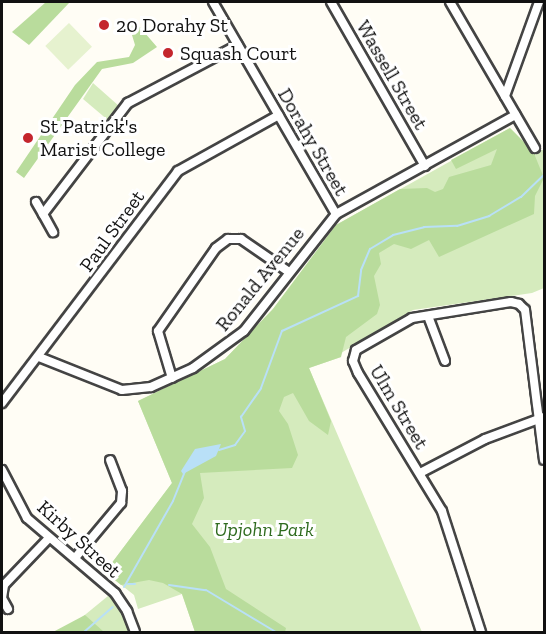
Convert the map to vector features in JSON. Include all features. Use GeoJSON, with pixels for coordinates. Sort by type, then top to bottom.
{"type":"FeatureCollection","features":[{"type":"Feature","properties":{"kind":"street","name":"Dorahy Street"},"geometry":{"type":"LineString","coordinates":[[213,2],[336,214],[515,115]]}},
{"type":"Feature","properties":{"kind":"street","name":"Wassell Street"},"geometry":{"type":"LineString","coordinates":[[331,2],[425,166]]}},
{"type":"Feature","properties":{"kind":"street"},"geometry":{"type":"LineString","coordinates":[[450,2],[535,148]]}},
{"type":"Feature","properties":{"kind":"street"},"geometry":{"type":"LineString","coordinates":[[505,96],[539,2]]}},
{"type":"Feature","properties":{"kind":"street"},"geometry":{"type":"LineString","coordinates":[[43,214],[128,103],[238,45]]}},
{"type":"Feature","properties":{"kind":"street","name":"Paul Street"},"geometry":{"type":"LineString","coordinates":[[2,403],[178,171],[279,115]]}},
{"type":"Feature","properties":{"kind":"street"},"geometry":{"type":"LineString","coordinates":[[36,202],[53,232]]}},
{"type":"Feature","properties":{"kind":"street","name":"Ronald Avenue"},"geometry":{"type":"LineString","coordinates":[[39,357],[122,390],[142,390],[172,378],[214,356],[244,331],[336,214]]}},
{"type":"Feature","properties":{"kind":"street"},"geometry":{"type":"LineString","coordinates":[[172,378],[158,331],[222,242],[241,239],[289,272]]}},
{"type":"Feature","properties":{"kind":"street","name":"Ulm Street"},"geometry":{"type":"LineString","coordinates":[[481,633],[442,511],[353,361],[357,350],[412,318],[511,302],[525,310],[542,417]]}},
{"type":"Feature","properties":{"kind":"street"},"geometry":{"type":"LineString","coordinates":[[428,316],[445,361]]}},
{"type":"Feature","properties":{"kind":"street"},"geometry":{"type":"LineString","coordinates":[[420,473],[485,439],[542,417],[544,460]]}},
{"type":"Feature","properties":{"kind":"street"},"geometry":{"type":"LineString","coordinates":[[75,558],[121,503],[122,491],[110,460]]}},
{"type":"Feature","properties":{"kind":"street","name":"Kirby Street"},"geometry":{"type":"LineString","coordinates":[[2,470],[27,518],[119,598],[135,633]]}},
{"type":"Feature","properties":{"kind":"street"},"geometry":{"type":"LineString","coordinates":[[8,609],[2,598],[4,585],[50,538]]}},
{"type":"Feature","properties":{"kind":"green space"},"geometry":{"type":"Polygon","coordinates":[[[46,2],[70,2],[29,45],[12,32],[46,2]]]}},
{"type":"Feature","properties":{"kind":"green space"},"geometry":{"type":"Polygon","coordinates":[[[69,23],[92,47],[68,70],[45,46],[69,23]]]}},
{"type":"Feature","properties":{"kind":"green space"},"geometry":{"type":"Polygon","coordinates":[[[129,25],[138,25],[157,47],[133,63],[102,69],[24,178],[16,172],[75,85],[97,62],[129,57],[135,45],[129,25]]]}},
{"type":"Feature","properties":{"kind":"green space"},"geometry":{"type":"Polygon","coordinates":[[[93,83],[119,106],[109,121],[83,99],[93,83]]]}},
{"type":"Feature","properties":{"kind":"green space","name":"Upjohn Park"},"geometry":{"type":"Polygon","coordinates":[[[510,128],[532,151],[544,150],[544,288],[532,293],[413,310],[341,353],[341,357],[309,368],[422,632],[195,632],[182,594],[138,609],[134,595],[105,572],[172,483],[138,401],[225,359],[273,309],[336,225],[510,128]]]}},
{"type":"Feature","properties":{"kind":"green space"},"geometry":{"type":"Polygon","coordinates":[[[510,128],[533,151],[544,178],[535,196],[534,214],[439,257],[429,240],[411,249],[394,244],[379,253],[381,264],[374,276],[380,305],[377,314],[346,337],[341,357],[309,368],[331,421],[328,435],[309,421],[293,393],[284,397],[279,411],[288,424],[298,455],[292,468],[200,473],[204,498],[192,524],[210,547],[226,589],[286,628],[285,632],[195,632],[182,594],[163,583],[149,580],[121,585],[105,572],[172,483],[138,401],[225,359],[273,309],[336,225],[400,189],[427,188],[435,192],[443,189],[449,177],[491,165],[497,149],[456,169],[451,160],[510,128]]]}},
{"type":"Feature","properties":{"kind":"green space"},"geometry":{"type":"Polygon","coordinates":[[[108,596],[121,606],[128,631],[64,632],[108,596]]]}},
{"type":"Feature","properties":{"kind":"green space"},"geometry":{"type":"Polygon","coordinates":[[[85,615],[104,632],[53,632],[85,615]]]}},
{"type":"Feature","properties":{"kind":"water"},"geometry":{"type":"Polygon","coordinates":[[[221,444],[216,456],[183,474],[181,471],[195,449],[221,444]]]}},
{"type":"Feature","properties":{"kind":"waterway"},"geometry":{"type":"LineString","coordinates":[[219,450],[235,445],[245,431],[241,417],[261,388],[282,331],[358,296],[361,270],[370,249],[393,235],[424,227],[457,226],[489,216],[521,197],[544,175]]}},
{"type":"Feature","properties":{"kind":"waterway"},"geometry":{"type":"LineString","coordinates":[[124,587],[173,501],[185,471]]}},
{"type":"Feature","properties":{"kind":"waterway"},"geometry":{"type":"LineString","coordinates":[[128,584],[135,584]]}},
{"type":"Feature","properties":{"kind":"waterway"},"geometry":{"type":"LineString","coordinates":[[169,585],[206,590],[276,632]]}},
{"type":"Feature","properties":{"kind":"waterway"},"geometry":{"type":"LineString","coordinates":[[84,632],[113,607]]}},
{"type":"Feature","properties":{"kind":"place","name":"20 Dorahy St"},"geometry":{"type":"Point","coordinates":[104,25]}},
{"type":"Feature","properties":{"kind":"place","name":"Squash Court"},"geometry":{"type":"Point","coordinates":[168,53]}},
{"type":"Feature","properties":{"kind":"place","name":"St Patrick's Marist College"},"geometry":{"type":"Point","coordinates":[28,138]}}]}
